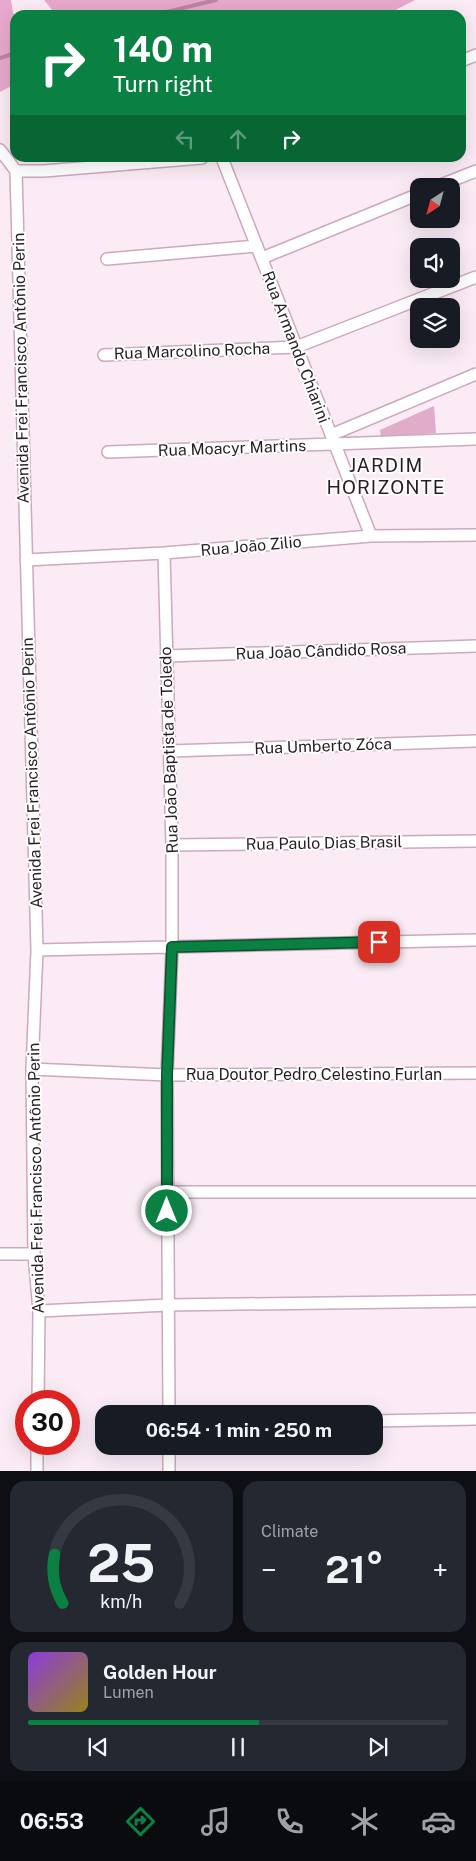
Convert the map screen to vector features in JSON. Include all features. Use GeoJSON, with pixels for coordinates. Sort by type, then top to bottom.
{"type":"FeatureCollection","features":[{"type":"Feature","properties":{"kind":"street"},"geometry":{"type":"LineString","coordinates":[[0,150],[16,171],[44,171],[153,162]]}},
{"type":"Feature","properties":{"kind":"street","name":"Rua Armando Chiarini"},"geometry":{"type":"LineString","coordinates":[[224,162],[371,536]]}},
{"type":"Feature","properties":{"kind":"street","name":"Avenida Frei Francisco Antônio Perin"},"geometry":{"type":"LineString","coordinates":[[16,171],[37,950],[32,1068],[34,1254],[39,1311],[38,1390]]}},
{"type":"Feature","properties":{"kind":"street"},"geometry":{"type":"LineString","coordinates":[[458,178],[476,171]]}},
{"type":"Feature","properties":{"kind":"street"},"geometry":{"type":"LineString","coordinates":[[262,258],[410,198]]}},
{"type":"Feature","properties":{"kind":"street"},"geometry":{"type":"LineString","coordinates":[[107,259],[257,246]]}},
{"type":"Feature","properties":{"kind":"street","name":"Rua Marcolino Rocha"},"geometry":{"type":"LineString","coordinates":[[104,355],[296,347],[476,277]]}},
{"type":"Feature","properties":{"kind":"street"},"geometry":{"type":"LineString","coordinates":[[333,440],[476,374]]}},
{"type":"Feature","properties":{"kind":"street","name":"Rua Moacyr Martins"},"geometry":{"type":"LineString","coordinates":[[108,452],[333,440],[476,438]]}},
{"type":"Feature","properties":{"kind":"street","name":"Rua João Zilio"},"geometry":{"type":"LineString","coordinates":[[26,560],[164,553],[371,536],[476,536]]}},
{"type":"Feature","properties":{"kind":"street","name":"Rua João Baptista de Toledo"},"geometry":{"type":"LineString","coordinates":[[164,553],[172,845],[172,947],[167,1075],[169,1405]]}},
{"type":"Feature","properties":{"kind":"street","name":"Rua João Cândido Rosa"},"geometry":{"type":"LineString","coordinates":[[166,656],[476,646]]}},
{"type":"Feature","properties":{"kind":"street","name":"Rua Umberto Zóca"},"geometry":{"type":"LineString","coordinates":[[169,751],[476,741]]}},
{"type":"Feature","properties":{"kind":"street","name":"Rua Paulo Dias Brasil"},"geometry":{"type":"LineString","coordinates":[[172,845],[476,841]]}},
{"type":"Feature","properties":{"kind":"street"},"geometry":{"type":"LineString","coordinates":[[37,950],[476,940]]}},
{"type":"Feature","properties":{"kind":"street","name":"Rua Doutor Pedro Celestino Furlan"},"geometry":{"type":"LineString","coordinates":[[32,1068],[167,1075],[476,1073]]}},
{"type":"Feature","properties":{"kind":"street"},"geometry":{"type":"LineString","coordinates":[[167,1192],[476,1192]]}},
{"type":"Feature","properties":{"kind":"street"},"geometry":{"type":"LineString","coordinates":[[0,1254],[34,1254]]}},
{"type":"Feature","properties":{"kind":"street"},"geometry":{"type":"LineString","coordinates":[[39,1311],[168,1305],[476,1302]]}},
{"type":"Feature","properties":{"kind":"street"},"geometry":{"type":"LineString","coordinates":[[383,1421],[476,1419]]}},
{"type":"Feature","properties":{"kind":"street"},"geometry":{"type":"LineString","coordinates":[[37,1455],[37,1471]]}},
{"type":"Feature","properties":{"kind":"street"},"geometry":{"type":"LineString","coordinates":[[169,1455],[169,1471]]}},
{"type":"Feature","properties":{"kind":"shaded area"},"geometry":{"type":"Polygon","coordinates":[[[0,0],[11,0],[13,10],[10,10],[10,87],[0,92],[0,0]]]}},
{"type":"Feature","properties":{"kind":"shaded area"},"geometry":{"type":"Polygon","coordinates":[[[44,0],[415,0],[396,10],[52,10],[44,0]]]}},
{"type":"Feature","properties":{"kind":"shaded area"},"geometry":{"type":"Polygon","coordinates":[[[434,406],[436,433],[381,437],[380,430],[434,406]]]}},
{"type":"Feature","properties":{"kind":"waterway"},"geometry":{"type":"LineString","coordinates":[[175,10],[216,0]]}},
{"type":"Feature","properties":{"kind":"waterway"},"geometry":{"type":"LineString","coordinates":[[0,58],[10,55]]}},
{"type":"Feature","properties":{"kind":"district","name":"JARDIM HORIZONTE"},"geometry":{"type":"Point","coordinates":[386,476]}},
{"type":"Feature","properties":{"kind":"route"},"geometry":{"type":"LineString","coordinates":[[167,1211],[167,1075],[172,947],[379,942]]}}]}
